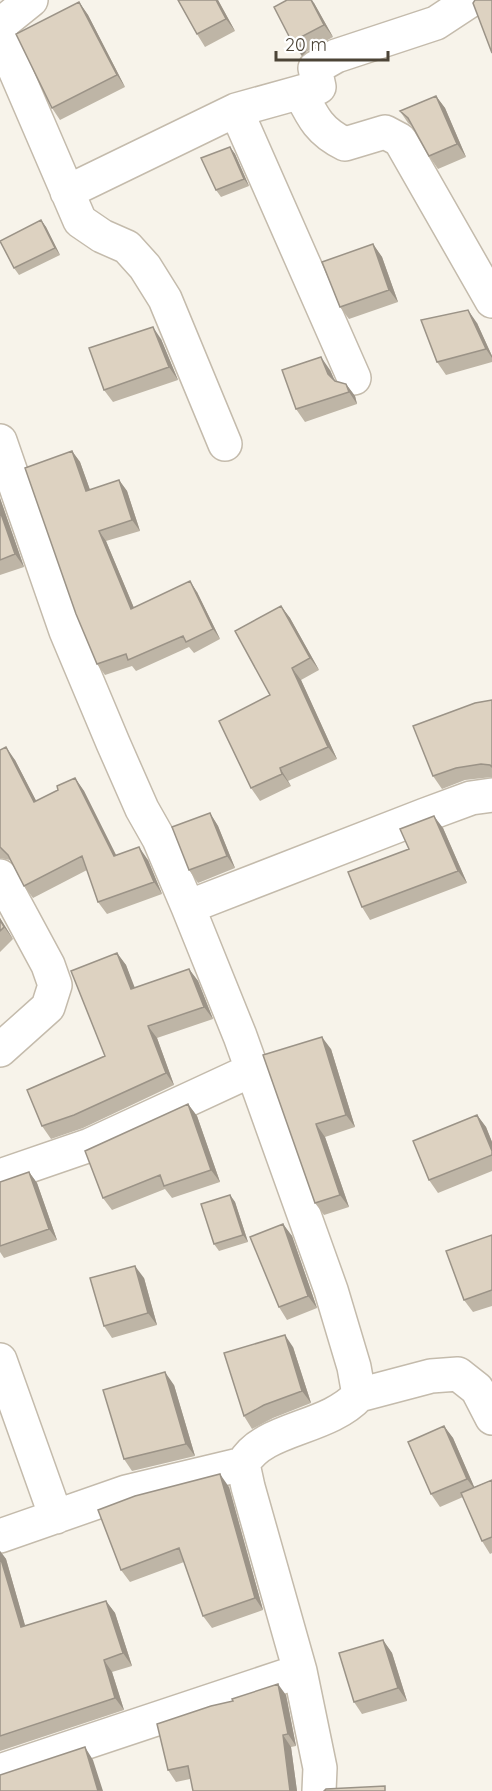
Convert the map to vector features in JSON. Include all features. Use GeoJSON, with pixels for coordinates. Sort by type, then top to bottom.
{"type":"FeatureCollection","features":[{"type":"Feature","properties":{"kind":"street"},"geometry":{"type":"LineString","coordinates":[[0,25],[31,0]]}},
{"type":"Feature","properties":{"kind":"street"},"geometry":{"type":"LineString","coordinates":[[319,87],[315,68],[336,56],[436,23],[471,0]]}},
{"type":"Feature","properties":{"kind":"street"},"geometry":{"type":"LineString","coordinates":[[0,35],[80,221],[102,236],[127,247],[145,267],[160,291],[225,444]]}},
{"type":"Feature","properties":{"kind":"street"},"geometry":{"type":"LineString","coordinates":[[67,192],[236,110],[319,87]]}},
{"type":"Feature","properties":{"kind":"street"},"geometry":{"type":"LineString","coordinates":[[319,87],[301,94],[321,129],[331,137],[345,144],[385,132],[400,140],[492,301]]}},
{"type":"Feature","properties":{"kind":"street"},"geometry":{"type":"LineString","coordinates":[[236,110],[354,378]]}},
{"type":"Feature","properties":{"kind":"street"},"geometry":{"type":"LineString","coordinates":[[0,441],[66,631],[142,809],[159,839],[188,907],[252,1070],[331,1290],[354,1367],[359,1395]]}},
{"type":"Feature","properties":{"kind":"street"},"geometry":{"type":"LineString","coordinates":[[188,907],[471,798],[492,795]]}},
{"type":"Feature","properties":{"kind":"street"},"geometry":{"type":"LineString","coordinates":[[0,1050],[48,1007],[55,985],[48,965],[2,887]]}},
{"type":"Feature","properties":{"kind":"street"},"geometry":{"type":"LineString","coordinates":[[0,1176],[90,1145],[252,1070]]}},
{"type":"Feature","properties":{"kind":"street"},"geometry":{"type":"LineString","coordinates":[[0,1360],[56,1517]]}},
{"type":"Feature","properties":{"kind":"street"},"geometry":{"type":"LineString","coordinates":[[0,1536],[126,1492],[243,1464],[252,1451],[262,1443],[325,1419],[348,1407],[359,1395],[431,1376],[458,1374],[477,1389],[492,1418]]}},
{"type":"Feature","properties":{"kind":"street"},"geometry":{"type":"LineString","coordinates":[[243,1464],[300,1671],[320,1768],[319,1791]]}},
{"type":"Feature","properties":{"kind":"street"},"geometry":{"type":"LineString","coordinates":[[0,1771],[300,1671]]}},
{"type":"Feature","properties":{"kind":"building"},"geometry":{"type":"Polygon","coordinates":[[[178,0],[216,0],[226,19],[197,34],[178,0]]]}},
{"type":"Feature","properties":{"kind":"building"},"geometry":{"type":"Polygon","coordinates":[[[287,0],[311,0],[324,25],[297,39],[293,44],[274,7],[287,0]]]}},
{"type":"Feature","properties":{"kind":"building"},"geometry":{"type":"Polygon","coordinates":[[[475,0],[492,0],[492,53],[473,3],[475,0]]]}},
{"type":"Feature","properties":{"kind":"building"},"geometry":{"type":"Polygon","coordinates":[[[79,2],[117,75],[52,108],[16,34],[79,2]]]}},
{"type":"Feature","properties":{"kind":"building"},"geometry":{"type":"Polygon","coordinates":[[[436,96],[457,144],[429,156],[408,118],[400,111],[436,96]]]}},
{"type":"Feature","properties":{"kind":"building"},"geometry":{"type":"Polygon","coordinates":[[[230,147],[244,179],[216,190],[201,158],[230,147]]]}},
{"type":"Feature","properties":{"kind":"building"},"geometry":{"type":"Polygon","coordinates":[[[41,220],[55,248],[14,268],[0,241],[41,220]]]}},
{"type":"Feature","properties":{"kind":"building"},"geometry":{"type":"Polygon","coordinates":[[[373,244],[389,290],[340,307],[322,262],[373,244]]]}},
{"type":"Feature","properties":{"kind":"building"},"geometry":{"type":"Polygon","coordinates":[[[468,310],[486,349],[437,362],[421,320],[468,310]]]}},
{"type":"Feature","properties":{"kind":"building"},"geometry":{"type":"Polygon","coordinates":[[[153,327],[169,367],[104,390],[89,348],[153,327]]]}},
{"type":"Feature","properties":{"kind":"building"},"geometry":{"type":"Polygon","coordinates":[[[321,357],[328,374],[335,381],[346,384],[349,392],[296,409],[282,370],[321,357]]]}},
{"type":"Feature","properties":{"kind":"building"},"geometry":{"type":"Polygon","coordinates":[[[72,451],[86,491],[119,480],[132,520],[99,531],[131,609],[190,581],[213,629],[186,642],[183,636],[128,660],[126,654],[97,664],[76,614],[25,468],[72,451]]]}},
{"type":"Feature","properties":{"kind":"building"},"geometry":{"type":"Polygon","coordinates":[[[0,511],[15,554],[0,560],[0,511]]]}},
{"type":"Feature","properties":{"kind":"building"},"geometry":{"type":"Polygon","coordinates":[[[281,606],[310,658],[292,668],[328,747],[280,768],[282,774],[251,788],[219,721],[270,695],[235,631],[281,606]]]}},
{"type":"Feature","properties":{"kind":"building"},"geometry":{"type":"Polygon","coordinates":[[[492,700],[492,767],[481,764],[456,768],[433,776],[413,726],[475,703],[492,700]]]}},
{"type":"Feature","properties":{"kind":"building"},"geometry":{"type":"Polygon","coordinates":[[[6,747],[34,802],[58,790],[57,786],[75,778],[114,856],[139,847],[154,882],[98,902],[82,856],[24,886],[8,855],[0,847],[0,750],[6,747]]]}},
{"type":"Feature","properties":{"kind":"building"},"geometry":{"type":"Polygon","coordinates":[[[210,813],[227,856],[189,870],[172,827],[210,813]]]}},
{"type":"Feature","properties":{"kind":"building"},"geometry":{"type":"Polygon","coordinates":[[[434,816],[458,871],[362,907],[348,872],[409,849],[400,829],[434,816]]]}},
{"type":"Feature","properties":{"kind":"building"},"geometry":{"type":"Polygon","coordinates":[[[117,953],[131,989],[189,969],[204,1007],[148,1026],[166,1073],[74,1115],[42,1126],[27,1090],[105,1056],[71,971],[117,953]]]}},
{"type":"Feature","properties":{"kind":"building"},"geometry":{"type":"Polygon","coordinates":[[[322,1037],[346,1115],[316,1124],[340,1195],[315,1203],[263,1055],[322,1037]]]}},
{"type":"Feature","properties":{"kind":"building"},"geometry":{"type":"Polygon","coordinates":[[[188,1104],[211,1170],[164,1186],[160,1175],[103,1198],[85,1151],[188,1104]]]}},
{"type":"Feature","properties":{"kind":"building"},"geometry":{"type":"Polygon","coordinates":[[[477,1115],[492,1155],[429,1180],[413,1141],[477,1115]]]}},
{"type":"Feature","properties":{"kind":"building"},"geometry":{"type":"Polygon","coordinates":[[[29,1172],[49,1229],[0,1246],[0,1182],[29,1172]]]}},
{"type":"Feature","properties":{"kind":"building"},"geometry":{"type":"Polygon","coordinates":[[[230,1195],[243,1235],[214,1244],[201,1204],[230,1195]]]}},
{"type":"Feature","properties":{"kind":"building"},"geometry":{"type":"Polygon","coordinates":[[[283,1224],[308,1296],[279,1307],[250,1237],[283,1224]]]}},
{"type":"Feature","properties":{"kind":"building"},"geometry":{"type":"Polygon","coordinates":[[[492,1235],[492,1290],[464,1300],[446,1251],[492,1235]]]}},
{"type":"Feature","properties":{"kind":"building"},"geometry":{"type":"Polygon","coordinates":[[[135,1266],[148,1313],[104,1326],[90,1278],[135,1266]]]}},
{"type":"Feature","properties":{"kind":"building"},"geometry":{"type":"Polygon","coordinates":[[[285,1335],[302,1391],[264,1405],[244,1416],[224,1353],[285,1335]]]}},
{"type":"Feature","properties":{"kind":"building"},"geometry":{"type":"Polygon","coordinates":[[[165,1372],[186,1444],[124,1459],[103,1390],[165,1372]]]}},
{"type":"Feature","properties":{"kind":"building"},"geometry":{"type":"Polygon","coordinates":[[[444,1426],[467,1479],[431,1494],[408,1442],[444,1426]]]}},
{"type":"Feature","properties":{"kind":"building"},"geometry":{"type":"Polygon","coordinates":[[[220,1474],[255,1598],[203,1616],[179,1548],[121,1570],[98,1510],[135,1496],[220,1474]]]}},
{"type":"Feature","properties":{"kind":"building"},"geometry":{"type":"Polygon","coordinates":[[[492,1480],[492,1537],[482,1541],[461,1493],[492,1480]]]}},
{"type":"Feature","properties":{"kind":"building"},"geometry":{"type":"Polygon","coordinates":[[[0,1556],[21,1627],[106,1601],[123,1653],[104,1660],[115,1698],[0,1736],[0,1556]]]}},
{"type":"Feature","properties":{"kind":"building"},"geometry":{"type":"Polygon","coordinates":[[[383,1640],[398,1688],[354,1702],[339,1653],[383,1640]]]}},
{"type":"Feature","properties":{"kind":"building"},"geometry":{"type":"Polygon","coordinates":[[[278,1684],[288,1734],[283,1735],[290,1791],[193,1791],[188,1766],[168,1770],[157,1724],[233,1701],[232,1699],[278,1684]]]}},
{"type":"Feature","properties":{"kind":"building"},"geometry":{"type":"Polygon","coordinates":[[[85,1747],[98,1791],[0,1791],[0,1775],[85,1747]]]}},
{"type":"Feature","properties":{"kind":"building"},"geometry":{"type":"Polygon","coordinates":[[[385,1786],[385,1791],[324,1791],[326,1789],[385,1786]]]}}]}
